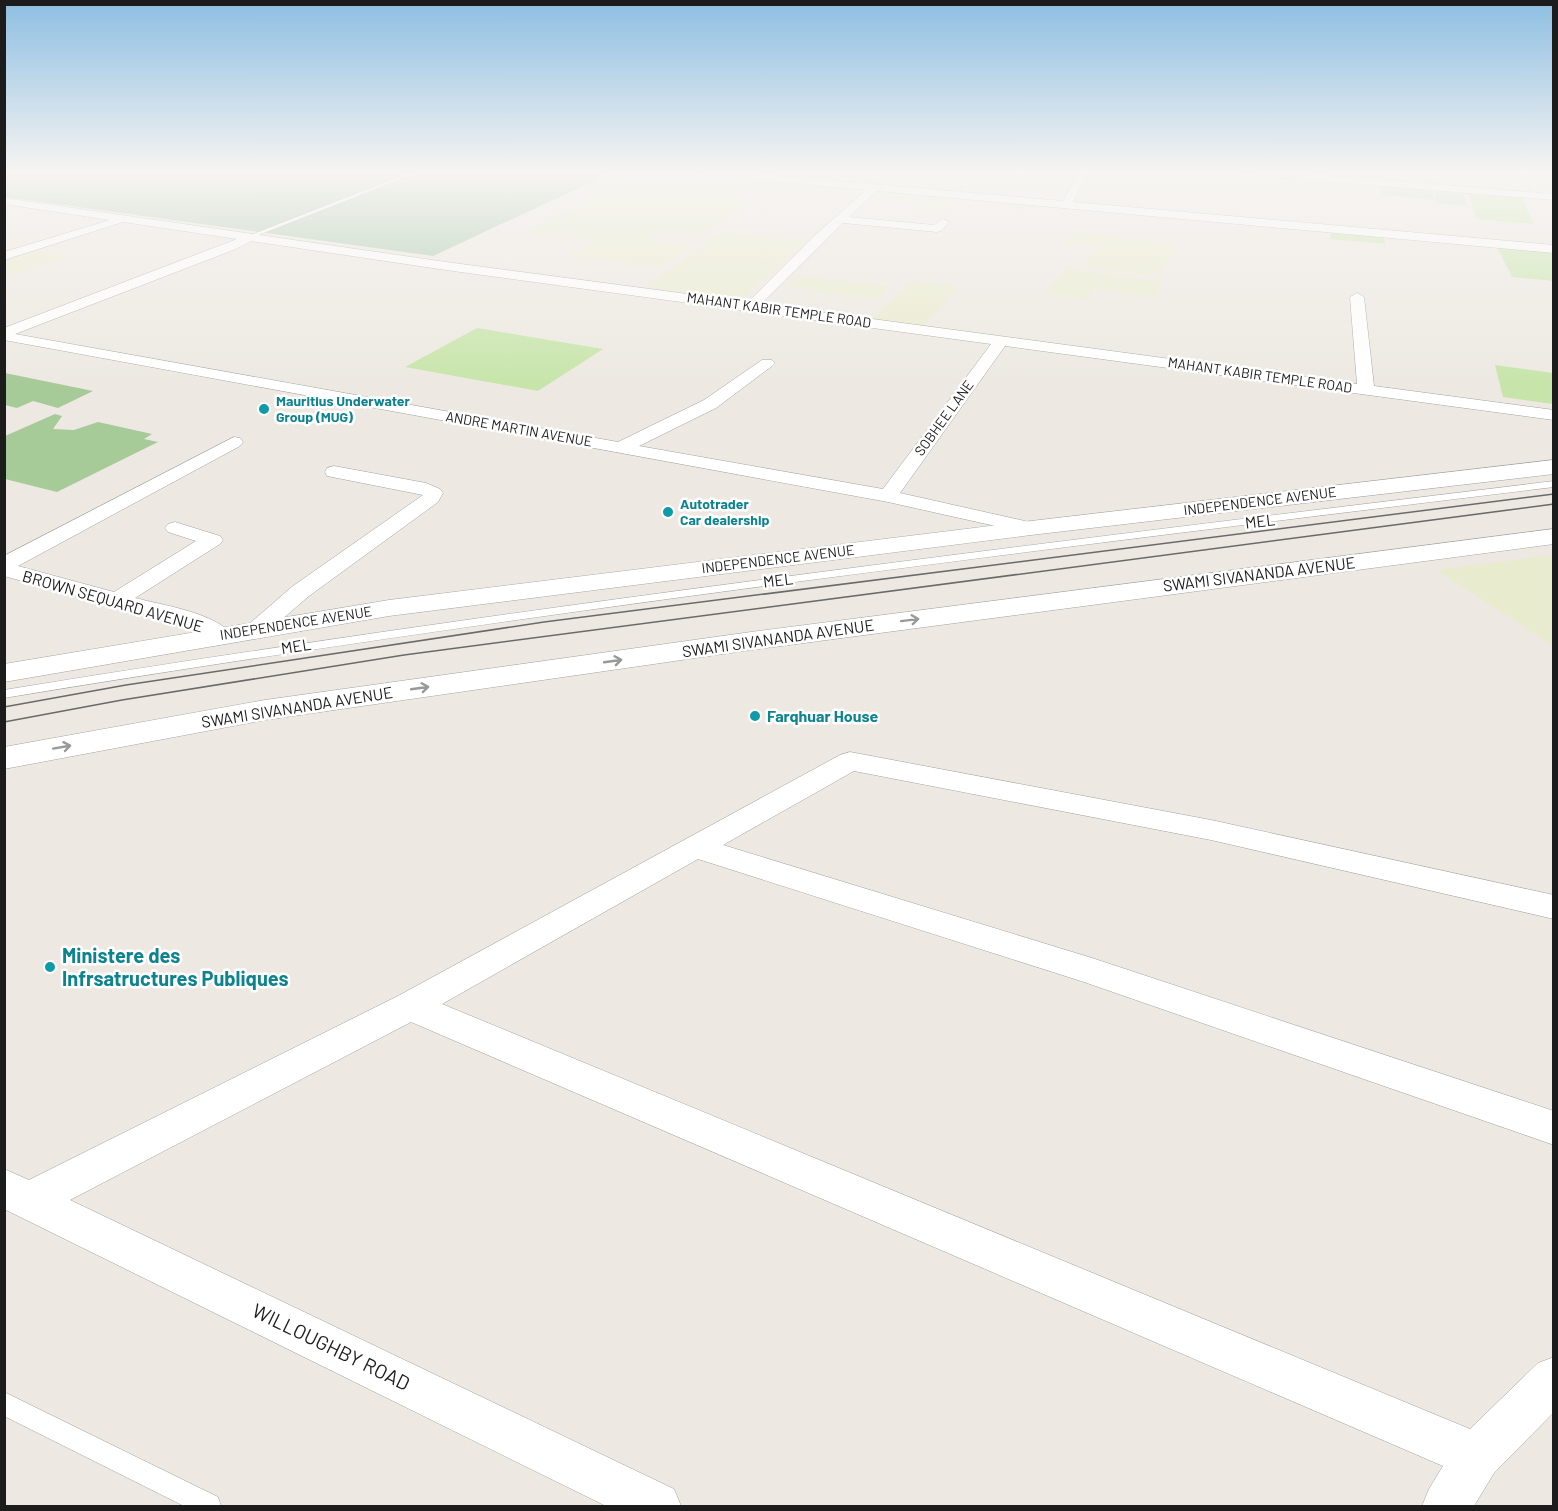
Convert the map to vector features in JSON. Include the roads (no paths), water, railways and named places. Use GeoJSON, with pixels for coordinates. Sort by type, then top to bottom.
{"type":"FeatureCollection","features":[{"type":"Feature","properties":{"kind":"street"},"geometry":{"type":"LineString","coordinates":[[4,256],[48,243]]}},
{"type":"Feature","properties":{"kind":"street"},"geometry":{"type":"LineString","coordinates":[[4,335],[239,243]]}},
{"type":"Feature","properties":{"kind":"street","name":"MAHANT KABIR TEMPLE ROAD"},"geometry":{"type":"LineString","coordinates":[[289,243],[1554,414]]}},
{"type":"Feature","properties":{"kind":"street"},"geometry":{"type":"LineString","coordinates":[[752,306],[816,243]]}},
{"type":"Feature","properties":{"kind":"street"},"geometry":{"type":"LineString","coordinates":[[1482,243],[1554,249]]}},
{"type":"Feature","properties":{"kind":"street"},"geometry":{"type":"LineString","coordinates":[[1357,297],[1366,390]]}},
{"type":"Feature","properties":{"kind":"street","name":"ANDRE MARTIN AVENUE"},"geometry":{"type":"LineString","coordinates":[[4,335],[888,496],[1031,528]]}},
{"type":"Feature","properties":{"kind":"street","name":"SOBHEE LANE"},"geometry":{"type":"LineString","coordinates":[[888,496],[1001,340]]}},
{"type":"Feature","properties":{"kind":"street"},"geometry":{"type":"LineString","coordinates":[[622,447],[710,404],[767,363]]}},
{"type":"Feature","properties":{"kind":"street"},"geometry":{"type":"LineString","coordinates":[[4,567],[234,442]]}},
{"type":"Feature","properties":{"kind":"street","name":"INDEPENDENCE AVENUE"},"geometry":{"type":"LineString","coordinates":[[4,673],[389,608],[1031,528],[1554,467]]}},
{"type":"Feature","properties":{"kind":"street"},"geometry":{"type":"LineString","coordinates":[[257,629],[301,591],[431,498],[433,493],[334,472]]}},
{"type":"Feature","properties":{"kind":"street"},"geometry":{"type":"LineString","coordinates":[[117,600],[213,540],[175,528]]}},
{"type":"Feature","properties":{"kind":"street","name":"SWAMI SIVANANDA AVENUE"},"geometry":{"type":"LineString","coordinates":[[4,758],[277,708],[751,641],[1554,536]]}},
{"type":"Feature","properties":{"kind":"street","name":"BROWN SEQUARD AVENUE"},"geometry":{"type":"LineString","coordinates":[[4,567],[201,623],[221,636]]}},
{"type":"Feature","properties":{"kind":"street"},"geometry":{"type":"LineString","coordinates":[[17,1194],[410,1006],[850,761],[1211,830],[1554,907]]}},
{"type":"Feature","properties":{"kind":"street"},"geometry":{"type":"LineString","coordinates":[[695,847],[1092,971],[1554,1128]]}},
{"type":"Feature","properties":{"kind":"street"},"geometry":{"type":"LineString","coordinates":[[410,1006],[1477,1456]]}},
{"type":"Feature","properties":{"kind":"street","name":"WILLOUGHBY ROAD"},"geometry":{"type":"LineString","coordinates":[[17,1194],[657,1506]]}},
{"type":"Feature","properties":{"kind":"street"},"geometry":{"type":"LineString","coordinates":[[1446,1506],[1477,1456],[1554,1379]]}},
{"type":"Feature","properties":{"kind":"lane","name":"MEL"},"geometry":{"type":"LineString","coordinates":[[4,694],[182,663],[546,610],[1554,484]]}},
{"type":"Feature","properties":{"kind":"lane"},"geometry":{"type":"LineString","coordinates":[[4,1403],[209,1506]]}},
{"type":"Feature","properties":{"kind":"tram line"},"geometry":{"type":"LineString","coordinates":[[4,707],[126,685],[544,622],[1554,494]]}},
{"type":"Feature","properties":{"kind":"tram line"},"geometry":{"type":"LineString","coordinates":[[4,722],[122,700],[404,655],[1554,504]]}},
{"type":"Feature","properties":{"kind":"place","name":"Mauritius Underwater Group (MUG)"},"geometry":{"type":"Point","coordinates":[264,409]}},
{"type":"Feature","properties":{"kind":"place","name":"Autotrader Car dealership"},"geometry":{"type":"Point","coordinates":[668,512]}},
{"type":"Feature","properties":{"kind":"place","name":"Farqhuar House"},"geometry":{"type":"Point","coordinates":[755,716]}},
{"type":"Feature","properties":{"kind":"place","name":"Ministere des Infrsatructures Publiques"},"geometry":{"type":"Point","coordinates":[50,967]}}]}
